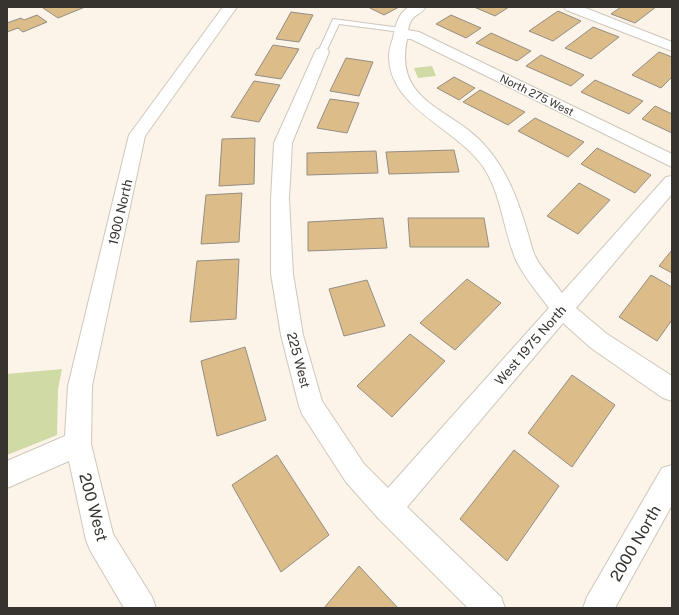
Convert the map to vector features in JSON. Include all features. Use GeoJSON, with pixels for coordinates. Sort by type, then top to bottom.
{"type":"FeatureCollection","features":[{"type":"Feature","properties":{"kind":"street","name":"1900 North"},"geometry":{"type":"LineString","coordinates":[[78,444],[80,386],[137,135],[230,7]]}},
{"type":"Feature","properties":{"kind":"street"},"geometry":{"type":"LineString","coordinates":[[419,7],[410,12],[403,23],[396,55],[398,70],[407,90],[422,106],[458,131],[480,150],[492,167],[506,194],[526,259],[562,309],[599,341],[672,390]]}},
{"type":"Feature","properties":{"kind":"street"},"geometry":{"type":"LineString","coordinates":[[571,7],[672,47]]}},
{"type":"Feature","properties":{"kind":"street","name":"North 275 West"},"geometry":{"type":"LineString","coordinates":[[401,32],[414,35],[672,161]]}},
{"type":"Feature","properties":{"kind":"street","name":"225 West"},"geometry":{"type":"LineString","coordinates":[[322,52],[283,143],[280,199],[282,274],[292,336],[311,406],[355,473],[388,508],[490,608]]}},
{"type":"Feature","properties":{"kind":"street","name":"West 1975 North"},"geometry":{"type":"LineString","coordinates":[[388,508],[672,182]]}},
{"type":"Feature","properties":{"kind":"street"},"geometry":{"type":"LineString","coordinates":[[7,475],[78,444]]}},
{"type":"Feature","properties":{"kind":"street","name":"200 West"},"geometry":{"type":"LineString","coordinates":[[78,444],[100,540],[141,608]]}},
{"type":"Feature","properties":{"kind":"street","name":"2000 North"},"geometry":{"type":"LineString","coordinates":[[598,608],[672,478]]}},
{"type":"Feature","properties":{"kind":"lane"},"geometry":{"type":"LineString","coordinates":[[322,52],[336,21],[401,32]]}},
{"type":"Feature","properties":{"kind":"green space"},"geometry":{"type":"Polygon","coordinates":[[[432,66],[436,76],[418,78],[414,68],[432,66]]]}},
{"type":"Feature","properties":{"kind":"green space"},"geometry":{"type":"Polygon","coordinates":[[[62,369],[58,389],[57,435],[7,455],[7,374],[62,369]]]}},
{"type":"Feature","properties":{"kind":"building"},"geometry":{"type":"Polygon","coordinates":[[[85,7],[58,18],[43,8],[85,7]]]}},
{"type":"Feature","properties":{"kind":"building"},"geometry":{"type":"Polygon","coordinates":[[[368,7],[399,7],[384,15],[368,7]]]}},
{"type":"Feature","properties":{"kind":"building"},"geometry":{"type":"Polygon","coordinates":[[[474,7],[509,7],[495,16],[474,7]]]}},
{"type":"Feature","properties":{"kind":"building"},"geometry":{"type":"Polygon","coordinates":[[[621,7],[656,7],[635,23],[611,14],[621,7]]]}},
{"type":"Feature","properties":{"kind":"building"},"geometry":{"type":"Polygon","coordinates":[[[558,11],[581,21],[553,41],[529,31],[558,11]]]}},
{"type":"Feature","properties":{"kind":"building"},"geometry":{"type":"Polygon","coordinates":[[[291,12],[313,15],[299,42],[276,39],[291,12]]]}},
{"type":"Feature","properties":{"kind":"building"},"geometry":{"type":"Polygon","coordinates":[[[37,15],[47,22],[23,32],[18,28],[7,32],[7,23],[21,18],[24,20],[37,15]]]}},
{"type":"Feature","properties":{"kind":"building"},"geometry":{"type":"Polygon","coordinates":[[[451,15],[481,28],[466,38],[436,24],[451,15]]]}},
{"type":"Feature","properties":{"kind":"building"},"geometry":{"type":"Polygon","coordinates":[[[593,27],[619,37],[591,59],[565,48],[593,27]]]}},
{"type":"Feature","properties":{"kind":"building"},"geometry":{"type":"Polygon","coordinates":[[[491,33],[531,51],[517,61],[476,43],[491,33]]]}},
{"type":"Feature","properties":{"kind":"building"},"geometry":{"type":"Polygon","coordinates":[[[273,45],[299,49],[281,79],[255,75],[273,45]]]}},
{"type":"Feature","properties":{"kind":"building"},"geometry":{"type":"Polygon","coordinates":[[[659,52],[672,57],[672,77],[661,88],[632,75],[659,52]]]}},
{"type":"Feature","properties":{"kind":"building"},"geometry":{"type":"Polygon","coordinates":[[[541,55],[584,75],[571,86],[526,66],[541,55]]]}},
{"type":"Feature","properties":{"kind":"building"},"geometry":{"type":"Polygon","coordinates":[[[346,58],[373,62],[359,96],[330,91],[346,58]]]}},
{"type":"Feature","properties":{"kind":"building"},"geometry":{"type":"Polygon","coordinates":[[[454,77],[475,88],[459,100],[437,88],[454,77]]]}},
{"type":"Feature","properties":{"kind":"building"},"geometry":{"type":"Polygon","coordinates":[[[595,80],[643,101],[629,114],[581,92],[595,80]]]}},
{"type":"Feature","properties":{"kind":"building"},"geometry":{"type":"Polygon","coordinates":[[[254,81],[280,85],[259,122],[231,117],[254,81]]]}},
{"type":"Feature","properties":{"kind":"building"},"geometry":{"type":"Polygon","coordinates":[[[480,90],[525,112],[508,125],[463,102],[480,90]]]}},
{"type":"Feature","properties":{"kind":"building"},"geometry":{"type":"Polygon","coordinates":[[[330,99],[359,103],[347,133],[317,128],[330,99]]]}},
{"type":"Feature","properties":{"kind":"building"},"geometry":{"type":"Polygon","coordinates":[[[655,106],[672,114],[672,133],[642,119],[655,106]]]}},
{"type":"Feature","properties":{"kind":"building"},"geometry":{"type":"Polygon","coordinates":[[[535,118],[584,142],[568,157],[518,131],[535,118]]]}},
{"type":"Feature","properties":{"kind":"building"},"geometry":{"type":"Polygon","coordinates":[[[255,138],[254,184],[219,186],[222,139],[255,138]]]}},
{"type":"Feature","properties":{"kind":"building"},"geometry":{"type":"Polygon","coordinates":[[[597,148],[651,175],[635,193],[581,164],[597,148]]]}},
{"type":"Feature","properties":{"kind":"building"},"geometry":{"type":"Polygon","coordinates":[[[454,150],[459,172],[389,174],[386,152],[454,150]]]}},
{"type":"Feature","properties":{"kind":"building"},"geometry":{"type":"Polygon","coordinates":[[[376,151],[378,173],[307,175],[307,153],[376,151]]]}},
{"type":"Feature","properties":{"kind":"building"},"geometry":{"type":"Polygon","coordinates":[[[579,183],[610,200],[578,234],[547,216],[579,183]]]}},
{"type":"Feature","properties":{"kind":"building"},"geometry":{"type":"Polygon","coordinates":[[[242,193],[239,242],[201,244],[206,195],[242,193]]]}},
{"type":"Feature","properties":{"kind":"building"},"geometry":{"type":"Polygon","coordinates":[[[383,218],[387,248],[308,251],[308,222],[383,218]]]}},
{"type":"Feature","properties":{"kind":"building"},"geometry":{"type":"Polygon","coordinates":[[[408,218],[484,218],[489,247],[410,247],[408,218]]]}},
{"type":"Feature","properties":{"kind":"building"},"geometry":{"type":"Polygon","coordinates":[[[672,250],[672,273],[659,266],[672,250]]]}},
{"type":"Feature","properties":{"kind":"building"},"geometry":{"type":"Polygon","coordinates":[[[239,259],[236,319],[190,322],[197,261],[239,259]]]}},
{"type":"Feature","properties":{"kind":"building"},"geometry":{"type":"Polygon","coordinates":[[[651,275],[672,287],[672,320],[657,341],[619,317],[651,275]]]}},
{"type":"Feature","properties":{"kind":"building"},"geometry":{"type":"Polygon","coordinates":[[[467,279],[501,303],[455,350],[420,323],[467,279]]]}},
{"type":"Feature","properties":{"kind":"building"},"geometry":{"type":"Polygon","coordinates":[[[367,280],[385,326],[344,336],[329,289],[367,280]]]}},
{"type":"Feature","properties":{"kind":"building"},"geometry":{"type":"Polygon","coordinates":[[[410,334],[445,361],[392,417],[357,386],[410,334]]]}},
{"type":"Feature","properties":{"kind":"building"},"geometry":{"type":"Polygon","coordinates":[[[245,347],[266,420],[217,436],[201,361],[245,347]]]}},
{"type":"Feature","properties":{"kind":"building"},"geometry":{"type":"Polygon","coordinates":[[[572,375],[615,405],[572,467],[528,433],[572,375]]]}},
{"type":"Feature","properties":{"kind":"building"},"geometry":{"type":"Polygon","coordinates":[[[514,450],[559,486],[507,561],[460,519],[514,450]]]}},
{"type":"Feature","properties":{"kind":"building"},"geometry":{"type":"Polygon","coordinates":[[[277,455],[329,535],[281,572],[232,485],[277,455]]]}},
{"type":"Feature","properties":{"kind":"building"},"geometry":{"type":"Polygon","coordinates":[[[359,566],[398,608],[324,608],[359,566]]]}}]}
